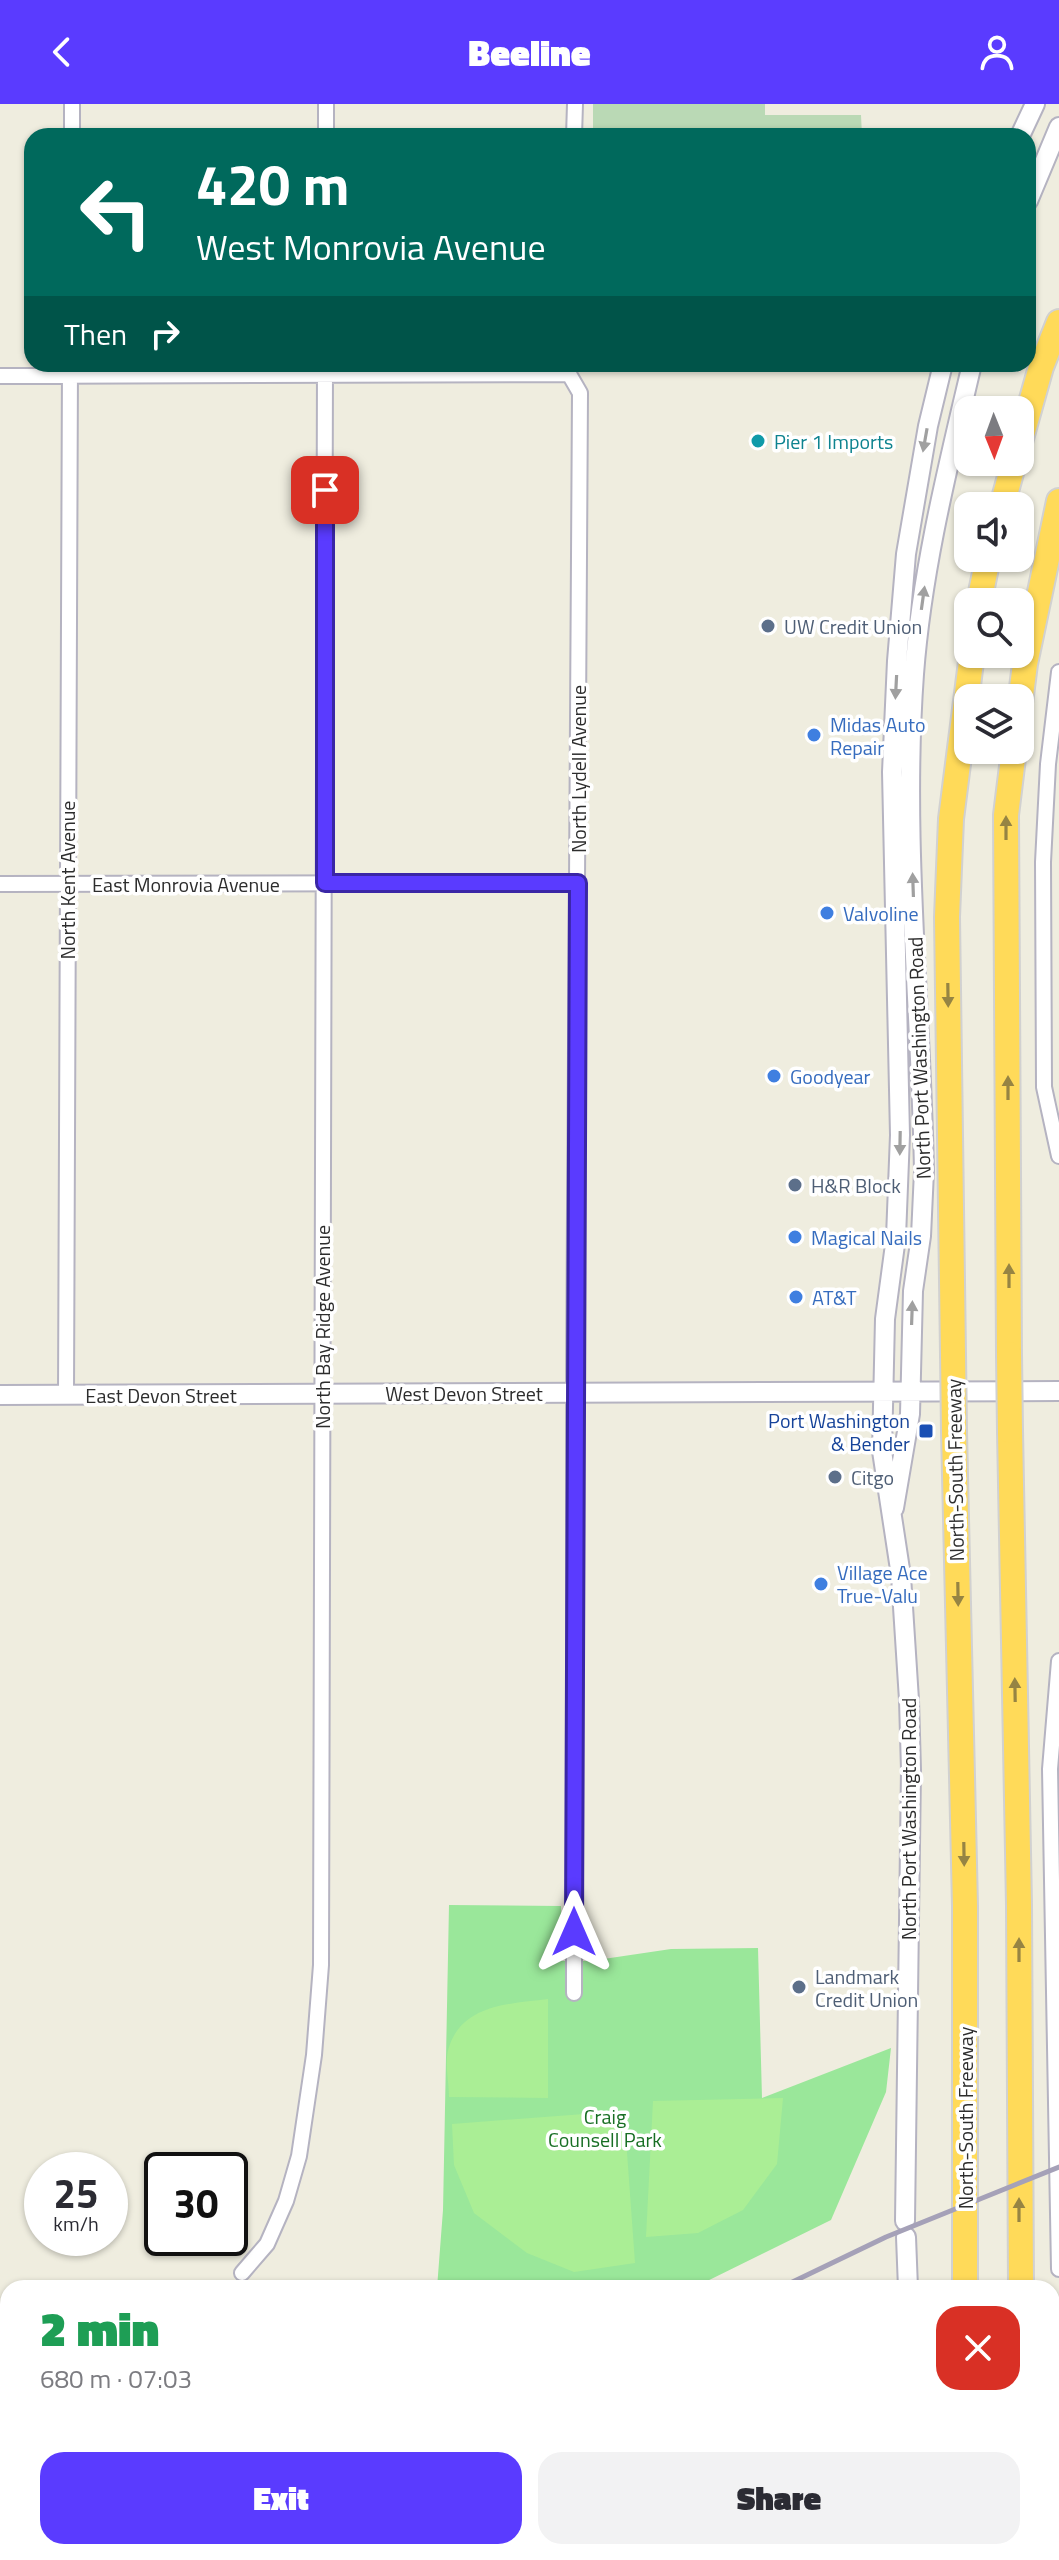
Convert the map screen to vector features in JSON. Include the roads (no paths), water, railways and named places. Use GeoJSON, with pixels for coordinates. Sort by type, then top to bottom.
{"type":"FeatureCollection","features":[{"type":"Feature","properties":{"kind":"highway"},"geometry":{"type":"LineString","coordinates":[[1033,396],[1059,322]]}},
{"type":"Feature","properties":{"kind":"highway"},"geometry":{"type":"LineString","coordinates":[[1022,684],[1059,501]]}},
{"type":"Feature","properties":{"kind":"highway","name":"North-South Freeway"},"geometry":{"type":"LineString","coordinates":[[965,2280],[965,1906],[947,917],[951,819],[970,668]]}},
{"type":"Feature","properties":{"kind":"highway"},"geometry":{"type":"LineString","coordinates":[[1012,764],[1006,815],[1009,1354],[1019,1905],[1021,2280]]}},
{"type":"Feature","properties":{"kind":"main road"},"geometry":{"type":"LineString","coordinates":[[1024,128],[1035,104]]}},
{"type":"Feature","properties":{"kind":"main road"},"geometry":{"type":"LineString","coordinates":[[1036,182],[1059,127]]}},
{"type":"Feature","properties":{"kind":"main road","name":"North Port Washington Road"},"geometry":{"type":"LineString","coordinates":[[908,2280],[905,2229],[911,1770],[902,1591],[882,1451],[885,1319],[896,1237],[900,1135],[892,772],[906,554],[928,426],[941,372]]}},
{"type":"Feature","properties":{"kind":"main road","name":"North Port Washington Road"},"geometry":{"type":"LineString","coordinates":[[893,1515],[910,1414],[913,1291],[921,1236],[924,1171],[911,775],[914,671],[931,545],[970,372]]}},
{"type":"Feature","properties":{"kind":"main road","name":"West Devon Street"},"geometry":{"type":"LineString","coordinates":[[322,1394],[1059,1391]]}},
{"type":"Feature","properties":{"kind":"main road","name":"East Devon Street"},"geometry":{"type":"LineString","coordinates":[[0,1395],[322,1394]]}},
{"type":"Feature","properties":{"kind":"street"},"geometry":{"type":"LineString","coordinates":[[72,104],[72,128]]}},
{"type":"Feature","properties":{"kind":"street"},"geometry":{"type":"LineString","coordinates":[[326,104],[326,128]]}},
{"type":"Feature","properties":{"kind":"street"},"geometry":{"type":"LineString","coordinates":[[574,128],[575,104]]}},
{"type":"Feature","properties":{"kind":"street"},"geometry":{"type":"LineString","coordinates":[[0,376],[47,372]]}},
{"type":"Feature","properties":{"kind":"street","name":"North Kent Avenue"},"geometry":{"type":"LineString","coordinates":[[66,1395],[70,372]]}},
{"type":"Feature","properties":{"kind":"street","name":"North Bay Ridge Avenue"},"geometry":{"type":"LineString","coordinates":[[242,2273],[267,2244],[286,2201],[299,2156],[314,2055],[321,1965],[325,372]]}},
{"type":"Feature","properties":{"kind":"street","name":"North Lydell Avenue"},"geometry":{"type":"LineString","coordinates":[[571,372],[580,393],[574,1993]]}},
{"type":"Feature","properties":{"kind":"street"},"geometry":{"type":"LineString","coordinates":[[1059,672],[1055,738],[1043,835],[1044,1087],[1059,1156]]}},
{"type":"Feature","properties":{"kind":"street","name":"East Monrovia Avenue"},"geometry":{"type":"LineString","coordinates":[[0,884],[578,883]]}},
{"type":"Feature","properties":{"kind":"street"},"geometry":{"type":"LineString","coordinates":[[1059,1661],[1050,1769],[1059,2269]]}},
{"type":"Feature","properties":{"kind":"railway"},"geometry":{"type":"LineString","coordinates":[[797,2280],[886,2237],[1059,2167]]}},
{"type":"Feature","properties":{"kind":"place","name":"Pier 1 Imports"},"geometry":{"type":"Point","coordinates":[758,441]}},
{"type":"Feature","properties":{"kind":"place","name":"UW Credit Union"},"geometry":{"type":"Point","coordinates":[768,626]}},
{"type":"Feature","properties":{"kind":"place","name":"Midas Auto Repair"},"geometry":{"type":"Point","coordinates":[814,735]}},
{"type":"Feature","properties":{"kind":"place","name":"Valvoline"},"geometry":{"type":"Point","coordinates":[827,913]}},
{"type":"Feature","properties":{"kind":"place","name":"Goodyear"},"geometry":{"type":"Point","coordinates":[774,1076]}},
{"type":"Feature","properties":{"kind":"place","name":"H&R Block"},"geometry":{"type":"Point","coordinates":[795,1185]}},
{"type":"Feature","properties":{"kind":"place","name":"Magical Nails"},"geometry":{"type":"Point","coordinates":[795,1237]}},
{"type":"Feature","properties":{"kind":"place","name":"AT&T"},"geometry":{"type":"Point","coordinates":[796,1297]}},
{"type":"Feature","properties":{"kind":"place","name":"Port Washington & Bender"},"geometry":{"type":"Point","coordinates":[926,1431]}},
{"type":"Feature","properties":{"kind":"place","name":"Citgo"},"geometry":{"type":"Point","coordinates":[835,1477]}},
{"type":"Feature","properties":{"kind":"place","name":"Village Ace True-Valu"},"geometry":{"type":"Point","coordinates":[821,1584]}},
{"type":"Feature","properties":{"kind":"place","name":"Landmark Credit Union"},"geometry":{"type":"Point","coordinates":[799,1987]}},
{"type":"Feature","properties":{"kind":"park label","name":"Craig Counsell Park"},"geometry":{"type":"Point","coordinates":[605,2128]}}]}
